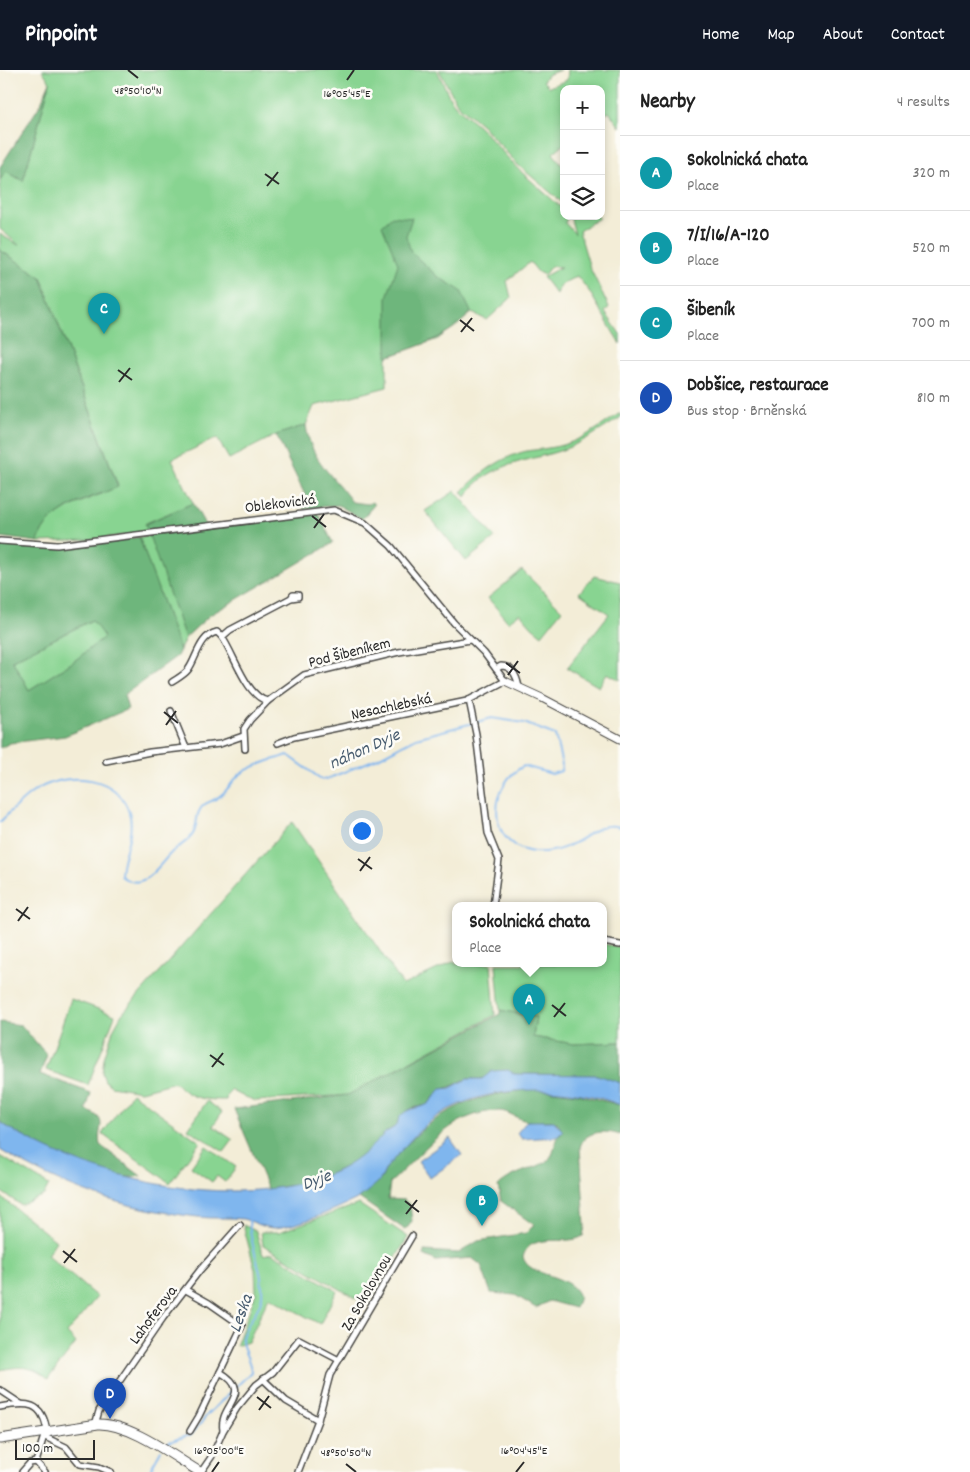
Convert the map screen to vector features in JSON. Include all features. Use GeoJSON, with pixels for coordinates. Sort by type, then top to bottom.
{"type":"FeatureCollection","features":[{"type":"Feature","properties":{"kind":"main road"},"geometry":{"type":"LineString","coordinates":[[0,1439],[45,1434],[95,1425],[107,1425],[124,1429],[201,1472]]}},
{"type":"Feature","properties":{"kind":"street","name":"Oblekovická"},"geometry":{"type":"LineString","coordinates":[[0,541],[58,545],[334,510],[365,523],[378,532],[470,640],[484,653],[505,681],[620,739]]}},
{"type":"Feature","properties":{"kind":"street"},"geometry":{"type":"LineString","coordinates":[[222,637],[230,630],[291,598]]}},
{"type":"Feature","properties":{"kind":"street"},"geometry":{"type":"LineString","coordinates":[[172,682],[190,668],[193,657],[212,633],[217,632],[222,637],[252,692],[262,700],[268,701]]}},
{"type":"Feature","properties":{"kind":"street","name":"Pod Šibeníkem"},"geometry":{"type":"LineString","coordinates":[[244,748],[244,729],[250,720],[268,701],[304,675],[398,652],[470,640]]}},
{"type":"Feature","properties":{"kind":"street"},"geometry":{"type":"LineString","coordinates":[[496,669],[506,666],[510,669],[516,674],[518,687]]}},
{"type":"Feature","properties":{"kind":"street","name":"Nesachlebská"},"geometry":{"type":"LineString","coordinates":[[278,743],[294,737],[469,700],[505,681]]}},
{"type":"Feature","properties":{"kind":"street"},"geometry":{"type":"LineString","coordinates":[[469,700],[475,727],[488,834],[499,860],[494,902]]}},
{"type":"Feature","properties":{"kind":"street"},"geometry":{"type":"LineString","coordinates":[[171,710],[186,748]]}},
{"type":"Feature","properties":{"kind":"street"},"geometry":{"type":"LineString","coordinates":[[106,761],[220,744],[244,736]]}},
{"type":"Feature","properties":{"kind":"street"},"geometry":{"type":"LineString","coordinates":[[607,943],[620,945]]}},
{"type":"Feature","properties":{"kind":"street","name":"Lahoferova"},"geometry":{"type":"LineString","coordinates":[[95,1425],[98,1411],[163,1318],[200,1270],[240,1225]]}},
{"type":"Feature","properties":{"kind":"street","name":"Za Sokolovnou"},"geometry":{"type":"LineString","coordinates":[[298,1472],[318,1420],[330,1375],[412,1236]]}},
{"type":"Feature","properties":{"kind":"street"},"geometry":{"type":"LineString","coordinates":[[186,1290],[209,1303],[242,1326],[190,1431]]}},
{"type":"Feature","properties":{"kind":"street"},"geometry":{"type":"LineString","coordinates":[[201,1472],[213,1454],[223,1431],[237,1408],[256,1385],[273,1372],[299,1339],[339,1360]]}},
{"type":"Feature","properties":{"kind":"street"},"geometry":{"type":"LineString","coordinates":[[220,1372],[231,1378],[235,1387],[234,1398],[222,1422],[223,1431]]}},
{"type":"Feature","properties":{"kind":"street"},"geometry":{"type":"LineString","coordinates":[[264,1380],[286,1401],[318,1420]]}},
{"type":"Feature","properties":{"kind":"street"},"geometry":{"type":"LineString","coordinates":[[0,1390],[21,1405]]}},
{"type":"Feature","properties":{"kind":"street"},"geometry":{"type":"LineString","coordinates":[[0,1407],[30,1405],[42,1412],[45,1417],[45,1434],[36,1462]]}},
{"type":"Feature","properties":{"kind":"street"},"geometry":{"type":"LineString","coordinates":[[45,1434],[66,1447],[80,1464],[100,1467],[111,1472]]}},
{"type":"Feature","properties":{"kind":"street"},"geometry":{"type":"LineString","coordinates":[[36,1462],[43,1471]]}},
{"type":"Feature","properties":{"kind":"street"},"geometry":{"type":"LineString","coordinates":[[22,1472],[30,1463],[36,1462]]}},
{"type":"Feature","properties":{"kind":"green space"},"geometry":{"type":"Polygon","coordinates":[[[42,70],[437,70],[450,98],[457,107],[480,127],[518,169],[560,206],[560,220],[566,220],[565,223],[575,234],[571,220],[596,220],[579,231],[590,268],[609,307],[605,312],[620,334],[620,344],[589,291],[577,276],[560,285],[556,294],[543,277],[561,267],[551,266],[544,275],[538,272],[530,262],[507,281],[511,298],[487,320],[472,313],[438,339],[387,357],[387,387],[314,406],[306,425],[276,435],[229,459],[217,438],[172,459],[193,503],[146,523],[148,532],[89,540],[38,542],[43,530],[60,513],[118,486],[41,277],[0,250],[0,234],[20,246],[0,229],[0,180],[6,171],[23,181],[50,82],[42,70]]]}},
{"type":"Feature","properties":{"kind":"green space"},"geometry":{"type":"Polygon","coordinates":[[[439,70],[560,70],[547,75],[543,81],[549,87],[567,80],[568,70],[620,70],[620,127],[609,112],[605,114],[605,85],[560,85],[560,147],[553,153],[560,163],[560,201],[518,165],[482,125],[458,105],[439,70]]]}},
{"type":"Feature","properties":{"kind":"green space"},"geometry":{"type":"Polygon","coordinates":[[[50,82],[23,181],[6,171],[0,180],[0,167],[40,105],[50,82]]]}},
{"type":"Feature","properties":{"kind":"green space"},"geometry":{"type":"Polygon","coordinates":[[[392,216],[412,218],[406,236],[411,252],[437,276],[461,291],[471,312],[443,335],[387,357],[387,297],[398,264],[382,225],[392,216]]]}},
{"type":"Feature","properties":{"kind":"green space"},"geometry":{"type":"Polygon","coordinates":[[[0,250],[41,277],[118,487],[82,501],[59,513],[50,521],[38,542],[0,537],[0,250]]]}},
{"type":"Feature","properties":{"kind":"green space"},"geometry":{"type":"Polygon","coordinates":[[[620,413],[620,418],[577,444],[499,469],[475,485],[466,497],[462,492],[483,472],[500,461],[518,453],[573,441],[594,431],[620,413]]]}},
{"type":"Feature","properties":{"kind":"green space"},"geometry":{"type":"Polygon","coordinates":[[[306,425],[308,437],[317,458],[352,502],[368,504],[372,502],[374,505],[362,519],[338,505],[303,509],[307,499],[276,435],[306,425]]]}},
{"type":"Feature","properties":{"kind":"green space"},"geometry":{"type":"Polygon","coordinates":[[[455,491],[495,538],[466,561],[425,511],[455,491]]]}},
{"type":"Feature","properties":{"kind":"green space"},"geometry":{"type":"Polygon","coordinates":[[[193,503],[207,528],[318,513],[333,543],[210,615],[185,638],[145,524],[193,503]]]}},
{"type":"Feature","properties":{"kind":"green space"},"geometry":{"type":"Polygon","coordinates":[[[150,536],[185,638],[180,650],[139,537],[150,536]]]}},
{"type":"Feature","properties":{"kind":"green space"},"geometry":{"type":"Polygon","coordinates":[[[139,537],[180,650],[177,656],[124,695],[128,709],[65,736],[10,743],[0,748],[0,543],[62,548],[139,537]],[[92,620],[12,660],[29,690],[73,662],[104,637],[92,620]]]}},
{"type":"Feature","properties":{"kind":"green space"},"geometry":{"type":"Polygon","coordinates":[[[522,570],[562,610],[542,635],[520,613],[508,622],[488,598],[522,570]]]}},
{"type":"Feature","properties":{"kind":"green space"},"geometry":{"type":"Polygon","coordinates":[[[594,576],[620,582],[620,680],[607,673],[599,687],[567,668],[609,614],[579,593],[594,576]]]}},
{"type":"Feature","properties":{"kind":"green space"},"geometry":{"type":"Polygon","coordinates":[[[92,620],[105,637],[73,662],[29,690],[12,660],[92,620]]]}},
{"type":"Feature","properties":{"kind":"green space"},"geometry":{"type":"Polygon","coordinates":[[[292,822],[403,985],[452,962],[452,967],[491,967],[495,1015],[348,1095],[256,1101],[235,1093],[232,1089],[227,1094],[226,1100],[204,1099],[186,1092],[175,1082],[141,1091],[111,1086],[105,1081],[102,1073],[104,1058],[113,1030],[122,1014],[292,822]]]}},
{"type":"Feature","properties":{"kind":"green space"},"geometry":{"type":"Polygon","coordinates":[[[607,945],[620,947],[620,1042],[574,1044],[533,1037],[536,1017],[500,1010],[496,967],[607,967],[607,945]]]}},
{"type":"Feature","properties":{"kind":"green space"},"geometry":{"type":"Polygon","coordinates":[[[71,999],[115,1015],[88,1085],[46,1070],[71,999]]]}},
{"type":"Feature","properties":{"kind":"green space"},"geometry":{"type":"Polygon","coordinates":[[[500,1010],[536,1017],[533,1037],[574,1044],[620,1042],[620,1083],[597,1075],[515,1074],[501,1070],[481,1079],[467,1079],[441,1089],[427,1105],[412,1108],[399,1118],[396,1126],[386,1132],[374,1147],[353,1163],[330,1174],[298,1184],[268,1189],[234,1109],[348,1095],[500,1014],[500,1010]]]}},
{"type":"Feature","properties":{"kind":"green space"},"geometry":{"type":"Polygon","coordinates":[[[0,1022],[21,1025],[47,1055],[40,1074],[91,1093],[86,1110],[98,1117],[100,1121],[100,1145],[141,1176],[127,1177],[109,1174],[69,1160],[29,1140],[0,1122],[0,1022]]]}},
{"type":"Feature","properties":{"kind":"green space"},"geometry":{"type":"Polygon","coordinates":[[[536,1089],[577,1094],[620,1105],[620,1135],[609,1132],[591,1134],[586,1137],[580,1147],[585,1226],[583,1236],[576,1239],[541,1241],[527,1249],[523,1257],[533,1269],[560,1279],[575,1289],[579,1297],[575,1308],[549,1301],[536,1308],[515,1295],[491,1293],[481,1265],[472,1258],[436,1261],[424,1255],[424,1251],[459,1253],[478,1241],[526,1233],[534,1225],[501,1201],[498,1186],[512,1176],[540,1165],[550,1158],[559,1135],[562,1133],[558,1123],[524,1120],[499,1111],[482,1113],[466,1118],[452,1126],[426,1147],[390,1183],[388,1199],[404,1200],[410,1205],[412,1221],[404,1229],[359,1198],[380,1180],[387,1167],[404,1148],[435,1120],[469,1102],[489,1096],[536,1089]]]}},
{"type":"Feature","properties":{"kind":"green space"},"geometry":{"type":"Polygon","coordinates":[[[132,1093],[200,1142],[170,1183],[102,1134],[132,1093]]]}},
{"type":"Feature","properties":{"kind":"green space"},"geometry":{"type":"Polygon","coordinates":[[[207,1101],[222,1112],[213,1126],[233,1140],[224,1152],[188,1129],[207,1101]]]}},
{"type":"Feature","properties":{"kind":"green space"},"geometry":{"type":"Polygon","coordinates":[[[206,1146],[236,1167],[225,1182],[217,1176],[212,1182],[191,1167],[206,1146]]]}},
{"type":"Feature","properties":{"kind":"green space"},"geometry":{"type":"Polygon","coordinates":[[[0,1156],[49,1185],[44,1195],[21,1205],[0,1191],[0,1156]]]}},
{"type":"Feature","properties":{"kind":"green space"},"geometry":{"type":"Polygon","coordinates":[[[0,1196],[56,1241],[47,1255],[97,1297],[67,1333],[76,1343],[48,1379],[37,1371],[26,1368],[0,1370],[0,1196]]]}},
{"type":"Feature","properties":{"kind":"green space"},"geometry":{"type":"Polygon","coordinates":[[[359,1204],[408,1237],[368,1305],[263,1245],[261,1232],[279,1232],[359,1204]]]}},
{"type":"Feature","properties":{"kind":"green space"},"geometry":{"type":"Polygon","coordinates":[[[243,1225],[256,1231],[263,1255],[272,1253],[337,1291],[320,1324],[269,1297],[248,1342],[236,1346],[256,1293],[255,1269],[243,1225]]]}},
{"type":"Feature","properties":{"kind":"water","name":"Dyje"},"geometry":{"type":"Polygon","coordinates":[[[508,1070],[515,1074],[597,1075],[620,1083],[620,1105],[598,1098],[546,1090],[493,1094],[468,1101],[446,1111],[426,1125],[387,1167],[379,1182],[359,1198],[315,1217],[281,1227],[272,1228],[243,1219],[204,1218],[170,1213],[119,1202],[95,1195],[48,1176],[0,1150],[0,1122],[34,1142],[73,1160],[116,1174],[160,1184],[205,1190],[249,1190],[291,1185],[330,1174],[353,1162],[395,1126],[402,1115],[428,1104],[441,1089],[450,1088],[467,1079],[482,1079],[492,1071],[508,1070]]]}},
{"type":"Feature","properties":{"kind":"water"},"geometry":{"type":"Polygon","coordinates":[[[527,1121],[554,1121],[563,1131],[557,1137],[522,1139],[517,1133],[527,1121]]]}},
{"type":"Feature","properties":{"kind":"water"},"geometry":{"type":"Polygon","coordinates":[[[450,1138],[462,1155],[430,1178],[418,1161],[450,1138]]]}},
{"type":"Feature","properties":{"kind":"waterway","name":"náhon Dyje"},"geometry":{"type":"LineString","coordinates":[[0,822],[28,796],[50,783],[78,779],[92,780],[105,785],[116,792],[125,802],[130,816],[129,839],[121,876],[129,881],[137,882],[150,876],[172,852],[190,838],[194,832],[198,814],[202,807],[219,797],[239,775],[252,767],[288,755],[321,779],[327,779],[378,758],[416,738],[492,718],[524,723],[555,735],[562,765],[561,771],[552,774],[524,766],[513,774],[504,785],[499,797],[497,811],[499,824],[504,836],[514,845],[528,851],[550,851],[578,841],[600,828],[606,826],[620,827]]}},
{"type":"Feature","properties":{"kind":"waterway","name":"Leska"},"geometry":{"type":"LineString","coordinates":[[237,1386],[251,1372],[242,1338],[246,1327],[261,1302],[262,1296],[261,1277],[251,1238],[249,1219]]}},
{"type":"Feature","properties":{"kind":"waterway","name":"Leska"},"geometry":{"type":"LineString","coordinates":[[164,1446],[169,1442],[192,1434],[208,1414],[234,1389]]}},
{"type":"Feature","properties":{"kind":"waterway","name":"Leska"},"geometry":{"type":"LineString","coordinates":[[149,1472],[161,1450]]}},
{"type":"Feature","properties":{"kind":"place","name":"Šibeník"},"geometry":{"type":"Point","coordinates":[104,334]}},
{"type":"Feature","properties":{"kind":"place","name":"Sokolnická chata"},"geometry":{"type":"Point","coordinates":[529,1025]}},
{"type":"Feature","properties":{"kind":"place","name":"7/I/16/A-120"},"geometry":{"type":"Point","coordinates":[482,1226]}},
{"type":"Feature","properties":{"kind":"place","name":"Dobšice, restaurace"},"geometry":{"type":"Point","coordinates":[110,1419]}}]}
